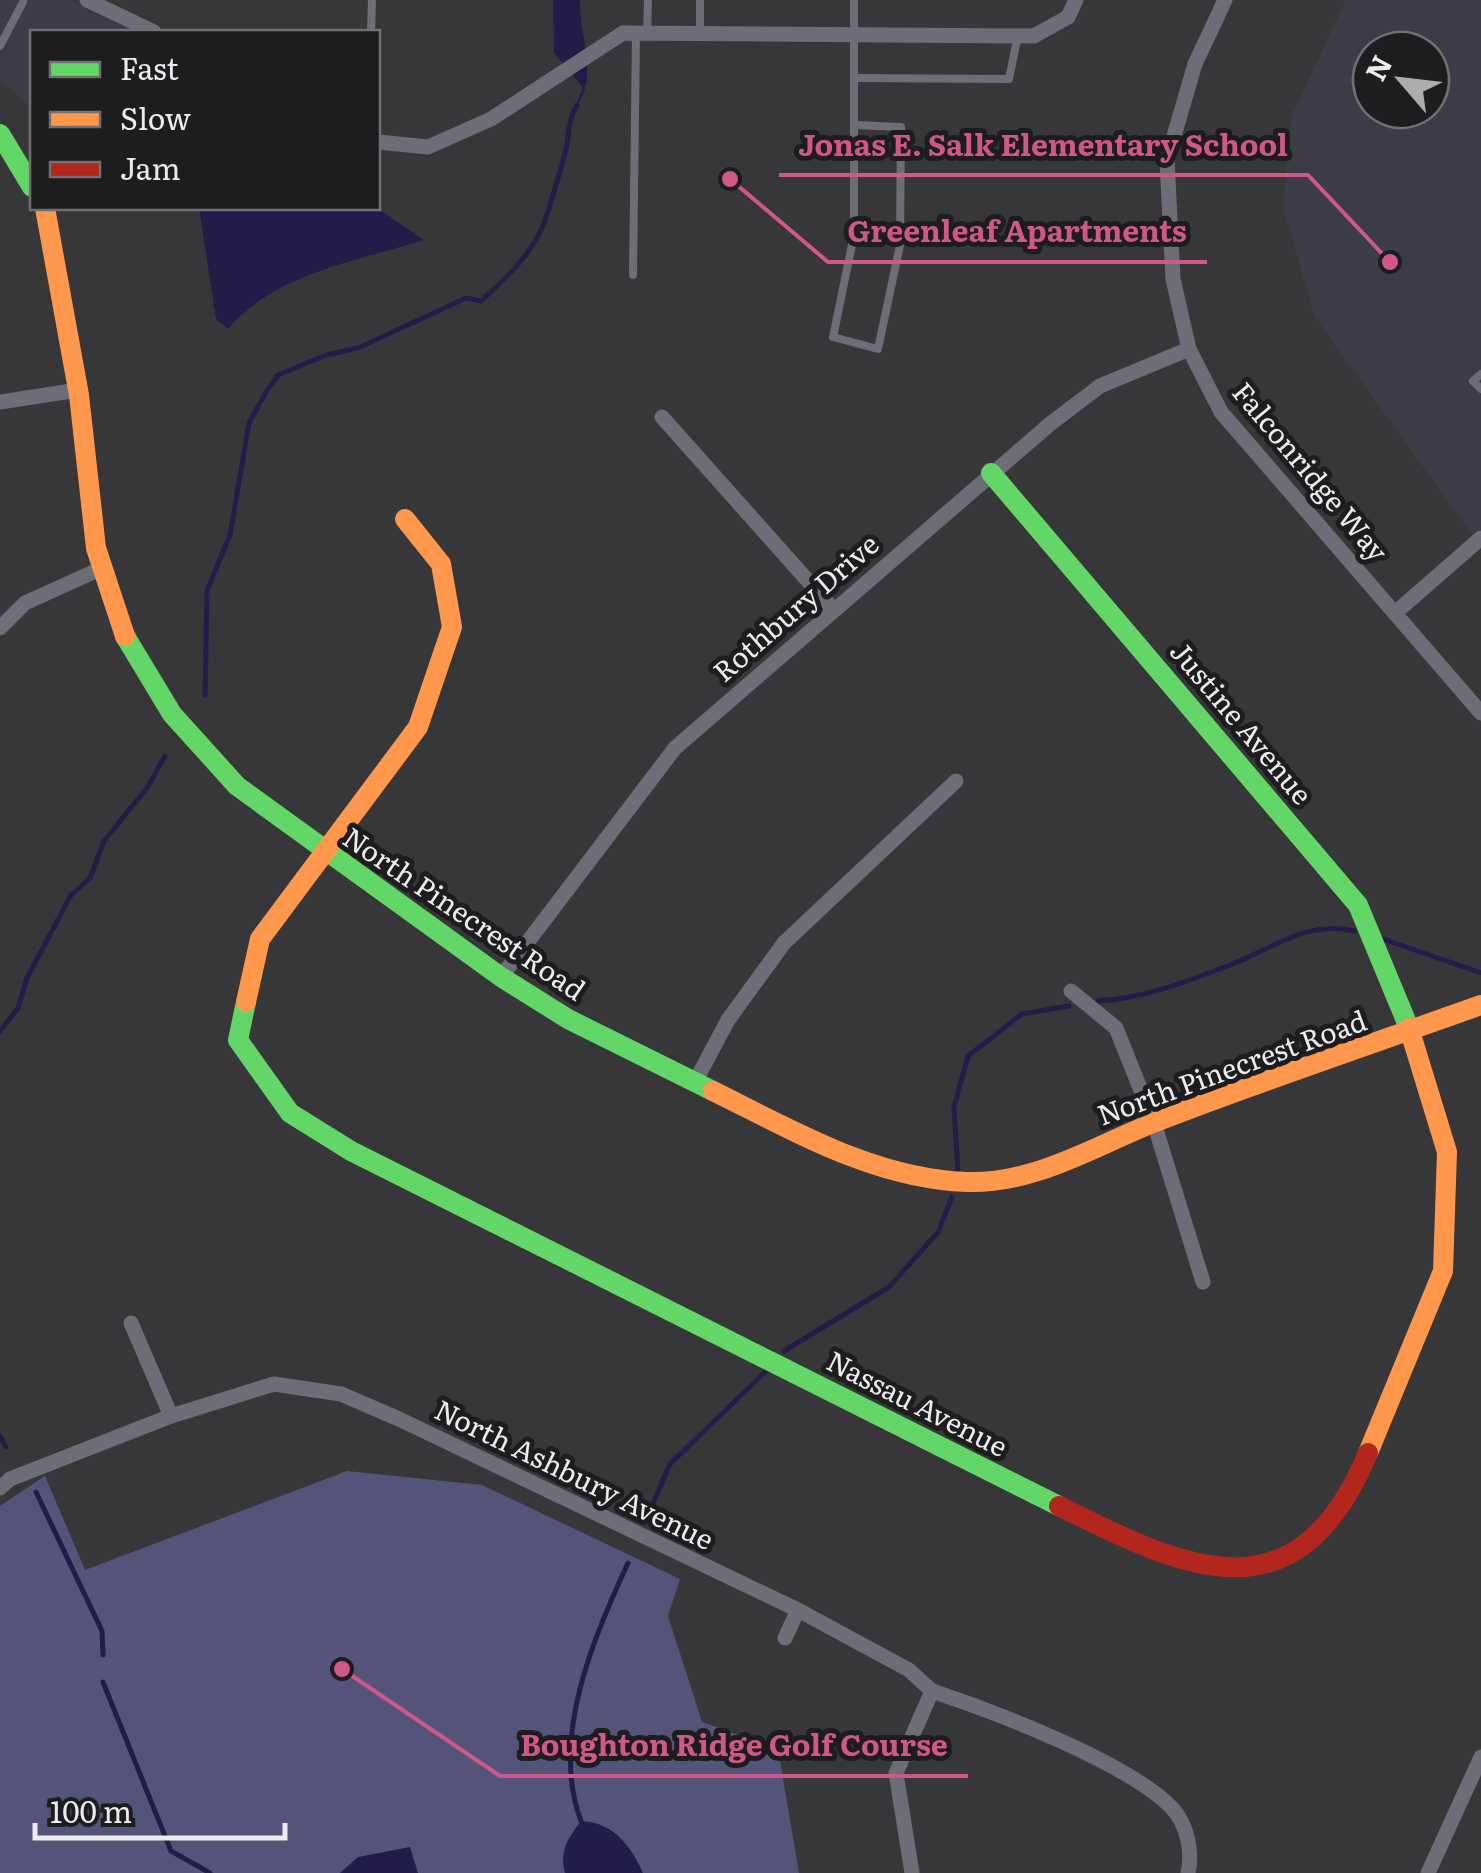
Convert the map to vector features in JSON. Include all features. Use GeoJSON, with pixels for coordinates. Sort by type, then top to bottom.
{"type":"FeatureCollection","features":[{"type":"Feature","properties":{"kind":"street"},"geometry":{"type":"LineString","coordinates":[[380,142],[428,147],[491,120],[623,33],[1034,36],[1068,17],[1076,0]]}},
{"type":"Feature","properties":{"kind":"street","name":"Falconridge Way"},"geometry":{"type":"LineString","coordinates":[[1225,0],[1195,64],[1167,160],[1173,279],[1189,349],[1221,412],[1481,713]]}},
{"type":"Feature","properties":{"kind":"street"},"geometry":{"type":"LineString","coordinates":[[97,2],[150,30]]}},
{"type":"Feature","properties":{"kind":"street"},"geometry":{"type":"LineString","coordinates":[[2,142],[30,183]]}},
{"type":"Feature","properties":{"kind":"street","name":"North Pinecrest Road"},"geometry":{"type":"LineString","coordinates":[[45,210],[78,390],[100,569],[131,648],[172,714],[236,786],[501,977],[568,1019],[871,1166],[966,1182],[1016,1180],[1154,1123],[1481,1004]]}},
{"type":"Feature","properties":{"kind":"street","name":"Rothbury Drive"},"geometry":{"type":"LineString","coordinates":[[501,977],[676,748],[991,472],[1100,386],[1189,349]]}},
{"type":"Feature","properties":{"kind":"street"},"geometry":{"type":"LineString","coordinates":[[0,402],[78,390]]}},
{"type":"Feature","properties":{"kind":"street"},"geometry":{"type":"LineString","coordinates":[[662,417],[833,609]]}},
{"type":"Feature","properties":{"kind":"street","name":"Justine Avenue"},"geometry":{"type":"LineString","coordinates":[[991,472],[1358,905],[1411,1032]]}},
{"type":"Feature","properties":{"kind":"street","name":"Nassau Avenue"},"geometry":{"type":"LineString","coordinates":[[405,519],[441,564],[452,627],[418,727],[260,939],[238,1040],[290,1113],[351,1151],[1161,1556],[1204,1566],[1275,1565],[1338,1512],[1367,1462],[1443,1270],[1447,1152],[1411,1032]]}},
{"type":"Feature","properties":{"kind":"street"},"geometry":{"type":"LineString","coordinates":[[1395,613],[1481,538]]}},
{"type":"Feature","properties":{"kind":"street"},"geometry":{"type":"LineString","coordinates":[[0,628],[25,603],[100,569]]}},
{"type":"Feature","properties":{"kind":"street"},"geometry":{"type":"LineString","coordinates":[[695,1082],[728,1020],[784,943],[956,781]]}},
{"type":"Feature","properties":{"kind":"street"},"geometry":{"type":"LineString","coordinates":[[1071,991],[1116,1028],[1154,1123],[1203,1282]]}},
{"type":"Feature","properties":{"kind":"street"},"geometry":{"type":"LineString","coordinates":[[131,1324],[171,1416]]}},
{"type":"Feature","properties":{"kind":"street","name":"North Ashbury Avenue"},"geometry":{"type":"LineString","coordinates":[[0,1488],[10,1480],[171,1416],[274,1384],[341,1394],[798,1610],[909,1670],[932,1692]]}},
{"type":"Feature","properties":{"kind":"street"},"geometry":{"type":"LineString","coordinates":[[786,1638],[798,1610]]}},
{"type":"Feature","properties":{"kind":"street"},"geometry":{"type":"LineString","coordinates":[[912,1873],[896,1773],[932,1692],[999,1713],[1147,1787],[1174,1810],[1186,1832],[1188,1873]]}},
{"type":"Feature","properties":{"kind":"street"},"geometry":{"type":"LineString","coordinates":[[1428,1873],[1481,1757]]}},
{"type":"Feature","properties":{"kind":"lane"},"geometry":{"type":"LineString","coordinates":[[370,30],[372,0]]}},
{"type":"Feature","properties":{"kind":"lane"},"geometry":{"type":"LineString","coordinates":[[633,275],[642,33],[648,0]]}},
{"type":"Feature","properties":{"kind":"lane"},"geometry":{"type":"LineString","coordinates":[[700,0],[700,34]]}},
{"type":"Feature","properties":{"kind":"lane"},"geometry":{"type":"LineString","coordinates":[[854,0],[854,235],[833,337],[878,349],[900,245],[902,127],[855,124]]}},
{"type":"Feature","properties":{"kind":"lane"},"geometry":{"type":"LineString","coordinates":[[0,46],[23,2]]}},
{"type":"Feature","properties":{"kind":"lane"},"geometry":{"type":"LineString","coordinates":[[854,78],[1009,79],[1018,36]]}},
{"type":"Feature","properties":{"kind":"lane"},"geometry":{"type":"LineString","coordinates":[[1481,374],[1473,381],[1481,390]]}},
{"type":"Feature","properties":{"kind":"shaded area"},"geometry":{"type":"Polygon","coordinates":[[[0,0],[69,0],[129,30],[30,30],[30,106],[0,80],[0,0]]]}},
{"type":"Feature","properties":{"kind":"shaded area"},"geometry":{"type":"Polygon","coordinates":[[[553,0],[580,0],[587,72],[586,86],[573,111],[583,88],[554,53],[553,0]]]}},
{"type":"Feature","properties":{"kind":"shaded area"},"geometry":{"type":"Polygon","coordinates":[[[1346,0],[1481,0],[1481,529],[1473,536],[1315,317],[1283,208],[1291,117],[1346,0]]]}},
{"type":"Feature","properties":{"kind":"shaded area"},"geometry":{"type":"Polygon","coordinates":[[[199,210],[380,210],[424,240],[293,282],[269,294],[228,329],[216,319],[199,210]]]}},
{"type":"Feature","properties":{"kind":"shaded area"},"geometry":{"type":"Polygon","coordinates":[[[347,1471],[482,1485],[680,1579],[668,1616],[702,1722],[778,1749],[799,1873],[0,1873],[0,1506],[45,1476],[85,1570],[347,1471]]]}},
{"type":"Feature","properties":{"kind":"shaded area"},"geometry":{"type":"Polygon","coordinates":[[[581,1821],[603,1826],[620,1837],[643,1873],[565,1873],[566,1845],[581,1821]]]}},
{"type":"Feature","properties":{"kind":"shaded area"},"geometry":{"type":"Polygon","coordinates":[[[410,1847],[418,1873],[340,1873],[358,1857],[410,1847]]]}},
{"type":"Feature","properties":{"kind":"waterway"},"geometry":{"type":"LineString","coordinates":[[205,695],[207,591],[230,535],[249,423],[266,392],[278,375],[326,355],[358,348],[466,298],[481,301],[538,237],[577,105]]}},
{"type":"Feature","properties":{"kind":"waterway"},"geometry":{"type":"LineString","coordinates":[[0,1031],[18,1008],[27,978],[71,895],[90,878],[104,841],[147,788],[165,756]]}},
{"type":"Feature","properties":{"kind":"waterway"},"geometry":{"type":"LineString","coordinates":[[1098,1001],[1179,984],[1304,933],[1337,928],[1355,931]]}},
{"type":"Feature","properties":{"kind":"waterway"},"geometry":{"type":"LineString","coordinates":[[1380,938],[1481,973]]}},
{"type":"Feature","properties":{"kind":"waterway"},"geometry":{"type":"LineString","coordinates":[[958,1174],[954,1107],[968,1056],[1022,1014],[1069,1006]]}},
{"type":"Feature","properties":{"kind":"waterway"},"geometry":{"type":"LineString","coordinates":[[784,1351],[889,1287],[938,1232],[952,1197]]}},
{"type":"Feature","properties":{"kind":"waterway"},"geometry":{"type":"LineString","coordinates":[[645,1522],[670,1464],[765,1372]]}},
{"type":"Feature","properties":{"kind":"waterway"},"geometry":{"type":"LineString","coordinates":[[0,1436],[6,1447]]}},
{"type":"Feature","properties":{"kind":"waterway"},"geometry":{"type":"LineString","coordinates":[[36,1492],[102,1631],[103,1655]]}},
{"type":"Feature","properties":{"kind":"waterway"},"geometry":{"type":"LineString","coordinates":[[581,1821],[570,1757],[573,1723],[590,1656],[628,1563]]}},
{"type":"Feature","properties":{"kind":"waterway"},"geometry":{"type":"LineString","coordinates":[[103,1682],[171,1851],[210,1873]]}},
{"type":"Feature","properties":{"kind":"traffic: fast"},"geometry":{"type":"LineString","coordinates":[[0,134],[30,184]]}},
{"type":"Feature","properties":{"kind":"traffic: fast"},"geometry":{"type":"LineString","coordinates":[[991,473],[1358,905],[1409,1028]]}},
{"type":"Feature","properties":{"kind":"traffic: fast"},"geometry":{"type":"LineString","coordinates":[[125,636],[172,714],[237,786],[501,977],[568,1019],[713,1091]]}},
{"type":"Feature","properties":{"kind":"traffic: fast"},"geometry":{"type":"LineString","coordinates":[[246,1002],[238,1040],[290,1113],[351,1151],[1059,1506]]}},
{"type":"Feature","properties":{"kind":"traffic: slow"},"geometry":{"type":"LineString","coordinates":[[45,210],[79,395],[96,548],[125,636]]}},
{"type":"Feature","properties":{"kind":"traffic: slow"},"geometry":{"type":"LineString","coordinates":[[246,1002],[260,939],[418,727],[452,627],[441,564],[405,519]]}},
{"type":"Feature","properties":{"kind":"traffic: slow"},"geometry":{"type":"LineString","coordinates":[[713,1091],[805,1137],[868,1162],[933,1179],[992,1181],[1039,1171],[1194,1107],[1481,1005]]}},
{"type":"Feature","properties":{"kind":"traffic: slow"},"geometry":{"type":"LineString","coordinates":[[1368,1453],[1443,1271],[1447,1152],[1409,1028]]}},
{"type":"Feature","properties":{"kind":"traffic: jam"},"geometry":{"type":"LineString","coordinates":[[1059,1506],[1152,1549],[1195,1562],[1235,1567],[1273,1561],[1308,1542],[1340,1506],[1368,1453]]}},
{"type":"Feature","properties":{"kind":"place","name":"Greenleaf Apartments"},"geometry":{"type":"Point","coordinates":[730,179]}},
{"type":"Feature","properties":{"kind":"place","name":"Jonas E. Salk Elementary School"},"geometry":{"type":"Point","coordinates":[1390,262]}},
{"type":"Feature","properties":{"kind":"place","name":"Boughton Ridge Golf Course"},"geometry":{"type":"Point","coordinates":[342,1669]}}]}
